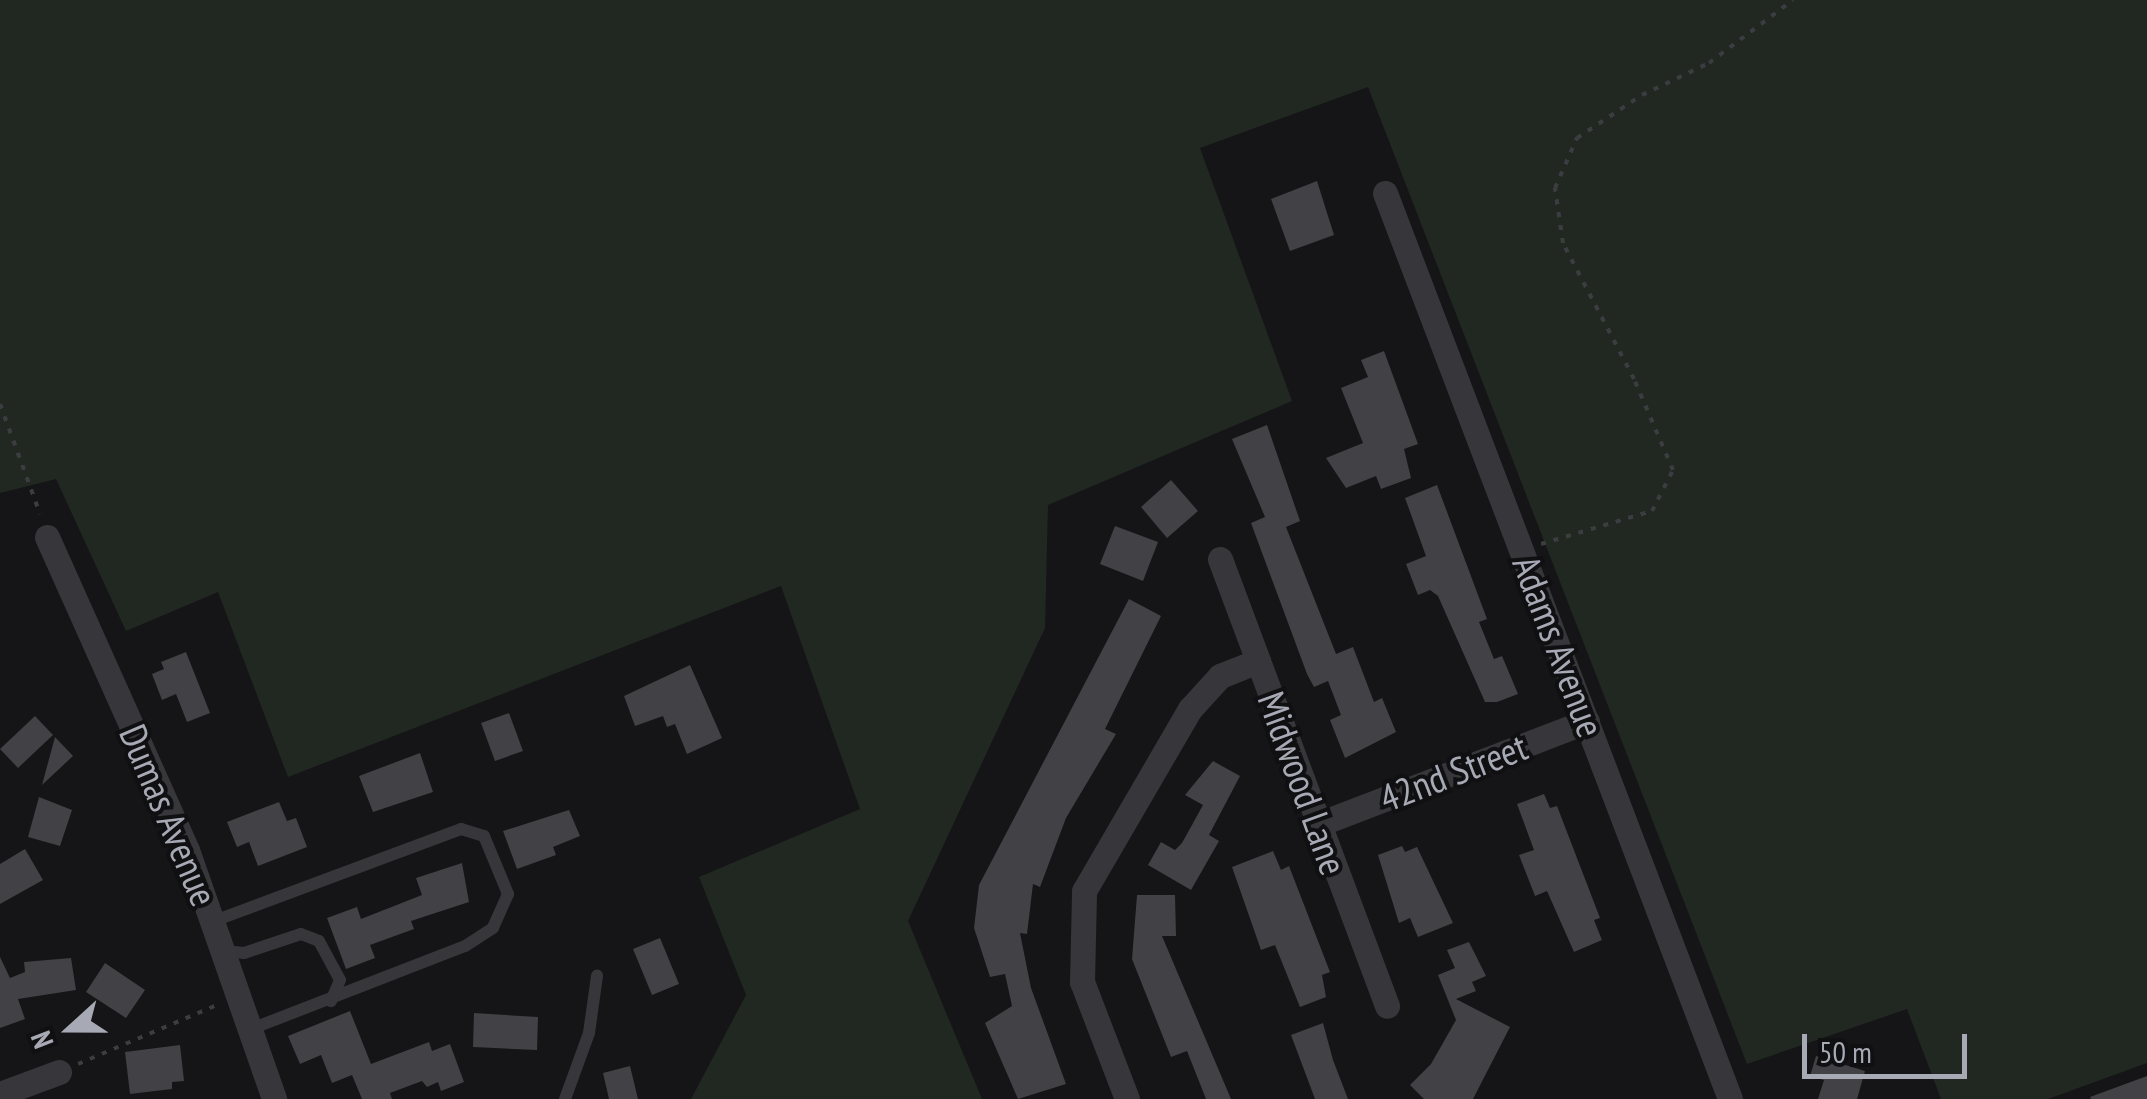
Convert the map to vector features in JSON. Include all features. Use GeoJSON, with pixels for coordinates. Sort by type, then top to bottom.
{"type":"FeatureCollection","features":[{"type":"Feature","properties":{"kind":"street","name":"Adams Avenue"},"geometry":{"type":"LineString","coordinates":[[1385,193],[1730,1099]]}},
{"type":"Feature","properties":{"kind":"street","name":"Dumas Avenue"},"geometry":{"type":"LineString","coordinates":[[47,538],[214,921],[274,1099]]}},
{"type":"Feature","properties":{"kind":"street","name":"Midwood Lane"},"geometry":{"type":"LineString","coordinates":[[1220,559],[1387,1006]]}},
{"type":"Feature","properties":{"kind":"street"},"geometry":{"type":"LineString","coordinates":[[1128,1099],[1082,982],[1084,892],[1190,710],[1220,676],[1258,661]]}},
{"type":"Feature","properties":{"kind":"street","name":"42nd Street"},"geometry":{"type":"LineString","coordinates":[[1318,824],[1587,720]]}},
{"type":"Feature","properties":{"kind":"street"},"geometry":{"type":"LineString","coordinates":[[0,1094],[59,1072]]}},
{"type":"Feature","properties":{"kind":"lane"},"geometry":{"type":"LineString","coordinates":[[214,921],[461,829],[484,836],[508,894],[493,928],[331,1002],[251,1029]]}},
{"type":"Feature","properties":{"kind":"lane"},"geometry":{"type":"LineString","coordinates":[[224,950],[244,954],[301,934],[319,940],[340,980],[331,1002]]}},
{"type":"Feature","properties":{"kind":"lane"},"geometry":{"type":"LineString","coordinates":[[564,1099],[589,1033],[597,976]]}},
{"type":"Feature","properties":{"kind":"path"},"geometry":{"type":"LineString","coordinates":[[1522,551],[1652,512],[1673,470],[1634,379],[1563,244],[1555,188],[1578,138],[1642,95],[1709,64],[1793,0]]}},
{"type":"Feature","properties":{"kind":"path"},"geometry":{"type":"LineString","coordinates":[[0,404],[47,538]]}},
{"type":"Feature","properties":{"kind":"path"},"geometry":{"type":"LineString","coordinates":[[59,1072],[239,995]]}},
{"type":"Feature","properties":{"kind":"shaded area"},"geometry":{"type":"Polygon","coordinates":[[[0,0],[2147,0],[2147,1063],[2048,1099],[1941,1099],[1907,1009],[1747,1064],[1368,87],[1200,148],[1292,401],[1048,505],[1045,628],[908,921],[982,1099],[691,1099],[746,995],[699,877],[860,809],[781,586],[288,777],[218,592],[126,631],[56,479],[0,493],[0,0]]]}},
{"type":"Feature","properties":{"kind":"building"},"geometry":{"type":"Polygon","coordinates":[[[1317,181],[1334,235],[1290,251],[1271,199],[1317,181]]]}},
{"type":"Feature","properties":{"kind":"building"},"geometry":{"type":"Polygon","coordinates":[[[1384,351],[1418,444],[1404,449],[1411,478],[1381,489],[1376,476],[1346,488],[1326,458],[1363,443],[1341,388],[1368,377],[1361,360],[1384,351]]]}},
{"type":"Feature","properties":{"kind":"building"},"geometry":{"type":"Polygon","coordinates":[[[1267,425],[1300,521],[1286,527],[1336,654],[1353,647],[1374,702],[1382,698],[1396,732],[1345,758],[1330,720],[1341,715],[1328,681],[1314,687],[1307,674],[1251,523],[1265,517],[1232,439],[1267,425]]]}},
{"type":"Feature","properties":{"kind":"building"},"geometry":{"type":"Polygon","coordinates":[[[1171,480],[1198,511],[1167,538],[1141,507],[1171,480]]]}},
{"type":"Feature","properties":{"kind":"building"},"geometry":{"type":"Polygon","coordinates":[[[1437,485],[1487,619],[1479,622],[1494,659],[1502,656],[1518,694],[1497,702],[1485,702],[1438,596],[1430,590],[1418,595],[1406,564],[1426,556],[1405,498],[1437,485]]]}},
{"type":"Feature","properties":{"kind":"building"},"geometry":{"type":"Polygon","coordinates":[[[1115,526],[1158,542],[1143,581],[1100,564],[1115,526]]]}},
{"type":"Feature","properties":{"kind":"building"},"geometry":{"type":"Polygon","coordinates":[[[1129,599],[1161,616],[1105,729],[1116,734],[1066,818],[1040,887],[1033,884],[1027,934],[1020,933],[1031,988],[1066,1084],[1018,1099],[985,1023],[1012,1006],[1005,974],[990,977],[974,928],[979,885],[1129,599]]]}},
{"type":"Feature","properties":{"kind":"building"},"geometry":{"type":"Polygon","coordinates":[[[186,652],[210,713],[187,722],[176,694],[162,700],[152,674],[164,669],[161,662],[186,652]]]}},
{"type":"Feature","properties":{"kind":"building"},"geometry":{"type":"Polygon","coordinates":[[[690,665],[722,738],[687,754],[675,724],[667,727],[663,716],[635,726],[624,696],[690,665]]]}},
{"type":"Feature","properties":{"kind":"building"},"geometry":{"type":"Polygon","coordinates":[[[509,713],[523,751],[495,761],[481,723],[509,713]]]}},
{"type":"Feature","properties":{"kind":"building"},"geometry":{"type":"Polygon","coordinates":[[[35,716],[53,735],[18,768],[0,749],[35,716]]]}},
{"type":"Feature","properties":{"kind":"building"},"geometry":{"type":"Polygon","coordinates":[[[55,737],[73,756],[42,785],[55,737]]]}},
{"type":"Feature","properties":{"kind":"building"},"geometry":{"type":"Polygon","coordinates":[[[420,753],[433,792],[373,812],[359,776],[420,753]]]}},
{"type":"Feature","properties":{"kind":"building"},"geometry":{"type":"Polygon","coordinates":[[[1213,761],[1240,776],[1209,835],[1219,841],[1191,890],[1148,865],[1161,842],[1175,850],[1182,843],[1203,805],[1185,795],[1213,761]]]}},
{"type":"Feature","properties":{"kind":"building"},"geometry":{"type":"Polygon","coordinates":[[[1544,794],[1550,808],[1557,806],[1600,918],[1594,920],[1602,940],[1574,952],[1547,891],[1535,896],[1519,855],[1534,850],[1517,804],[1544,794]]]}},
{"type":"Feature","properties":{"kind":"building"},"geometry":{"type":"Polygon","coordinates":[[[39,797],[72,810],[60,846],[28,837],[39,797]]]}},
{"type":"Feature","properties":{"kind":"building"},"geometry":{"type":"Polygon","coordinates":[[[279,802],[287,821],[296,818],[307,847],[258,866],[249,842],[237,847],[227,822],[279,802]]]}},
{"type":"Feature","properties":{"kind":"building"},"geometry":{"type":"Polygon","coordinates":[[[569,810],[580,836],[553,847],[556,855],[517,869],[503,831],[569,810]]]}},
{"type":"Feature","properties":{"kind":"building"},"geometry":{"type":"Polygon","coordinates":[[[1402,846],[1405,852],[1417,847],[1453,923],[1418,937],[1410,918],[1399,923],[1378,855],[1402,846]]]}},
{"type":"Feature","properties":{"kind":"building"},"geometry":{"type":"Polygon","coordinates":[[[25,849],[43,880],[0,904],[0,864],[25,849]]]}},
{"type":"Feature","properties":{"kind":"building"},"geometry":{"type":"Polygon","coordinates":[[[1273,851],[1281,870],[1289,866],[1330,972],[1322,975],[1326,997],[1300,1007],[1275,945],[1261,950],[1232,867],[1273,851]]]}},
{"type":"Feature","properties":{"kind":"building"},"geometry":{"type":"Polygon","coordinates":[[[462,863],[469,902],[411,921],[414,929],[370,945],[375,958],[346,969],[327,918],[357,907],[361,919],[422,895],[416,878],[462,863]]]}},
{"type":"Feature","properties":{"kind":"building"},"geometry":{"type":"Polygon","coordinates":[[[1137,895],[1175,895],[1176,936],[1162,936],[1231,1099],[1206,1099],[1187,1051],[1171,1057],[1132,959],[1137,895]]]}},
{"type":"Feature","properties":{"kind":"building"},"geometry":{"type":"Polygon","coordinates":[[[660,938],[679,984],[652,995],[633,949],[660,938]]]}},
{"type":"Feature","properties":{"kind":"building"},"geometry":{"type":"Polygon","coordinates":[[[1469,942],[1486,976],[1472,982],[1476,991],[1456,999],[1510,1027],[1473,1099],[1424,1099],[1410,1085],[1431,1064],[1456,1020],[1438,975],[1455,968],[1447,950],[1469,942]]]}},
{"type":"Feature","properties":{"kind":"building"},"geometry":{"type":"Polygon","coordinates":[[[0,957],[10,978],[25,972],[24,962],[71,958],[76,990],[18,999],[25,1019],[0,1028],[0,957]]]}},
{"type":"Feature","properties":{"kind":"building"},"geometry":{"type":"Polygon","coordinates":[[[105,963],[145,990],[126,1018],[86,992],[105,963]]]}},
{"type":"Feature","properties":{"kind":"building"},"geometry":{"type":"Polygon","coordinates":[[[350,1011],[371,1064],[429,1042],[432,1051],[450,1044],[464,1082],[441,1091],[438,1082],[427,1087],[422,1081],[390,1093],[392,1099],[362,1099],[352,1075],[332,1083],[321,1055],[300,1064],[288,1036],[350,1011]]]}},
{"type":"Feature","properties":{"kind":"building"},"geometry":{"type":"Polygon","coordinates":[[[474,1013],[538,1017],[537,1050],[473,1047],[474,1013]]]}},
{"type":"Feature","properties":{"kind":"building"},"geometry":{"type":"Polygon","coordinates":[[[1323,1023],[1348,1099],[1315,1099],[1291,1035],[1323,1023]]]}},
{"type":"Feature","properties":{"kind":"building"},"geometry":{"type":"Polygon","coordinates":[[[180,1045],[184,1081],[172,1082],[172,1089],[130,1094],[125,1052],[180,1045]]]}},
{"type":"Feature","properties":{"kind":"building"},"geometry":{"type":"Polygon","coordinates":[[[1816,1056],[1865,1071],[1857,1099],[1818,1099],[1824,1080],[1810,1076],[1816,1056]]]}},
{"type":"Feature","properties":{"kind":"building"},"geometry":{"type":"Polygon","coordinates":[[[630,1066],[638,1099],[609,1099],[603,1073],[630,1066]]]}},
{"type":"Feature","properties":{"kind":"building"},"geometry":{"type":"Polygon","coordinates":[[[2147,1076],[2147,1099],[2090,1097],[2147,1076]]]}}]}
